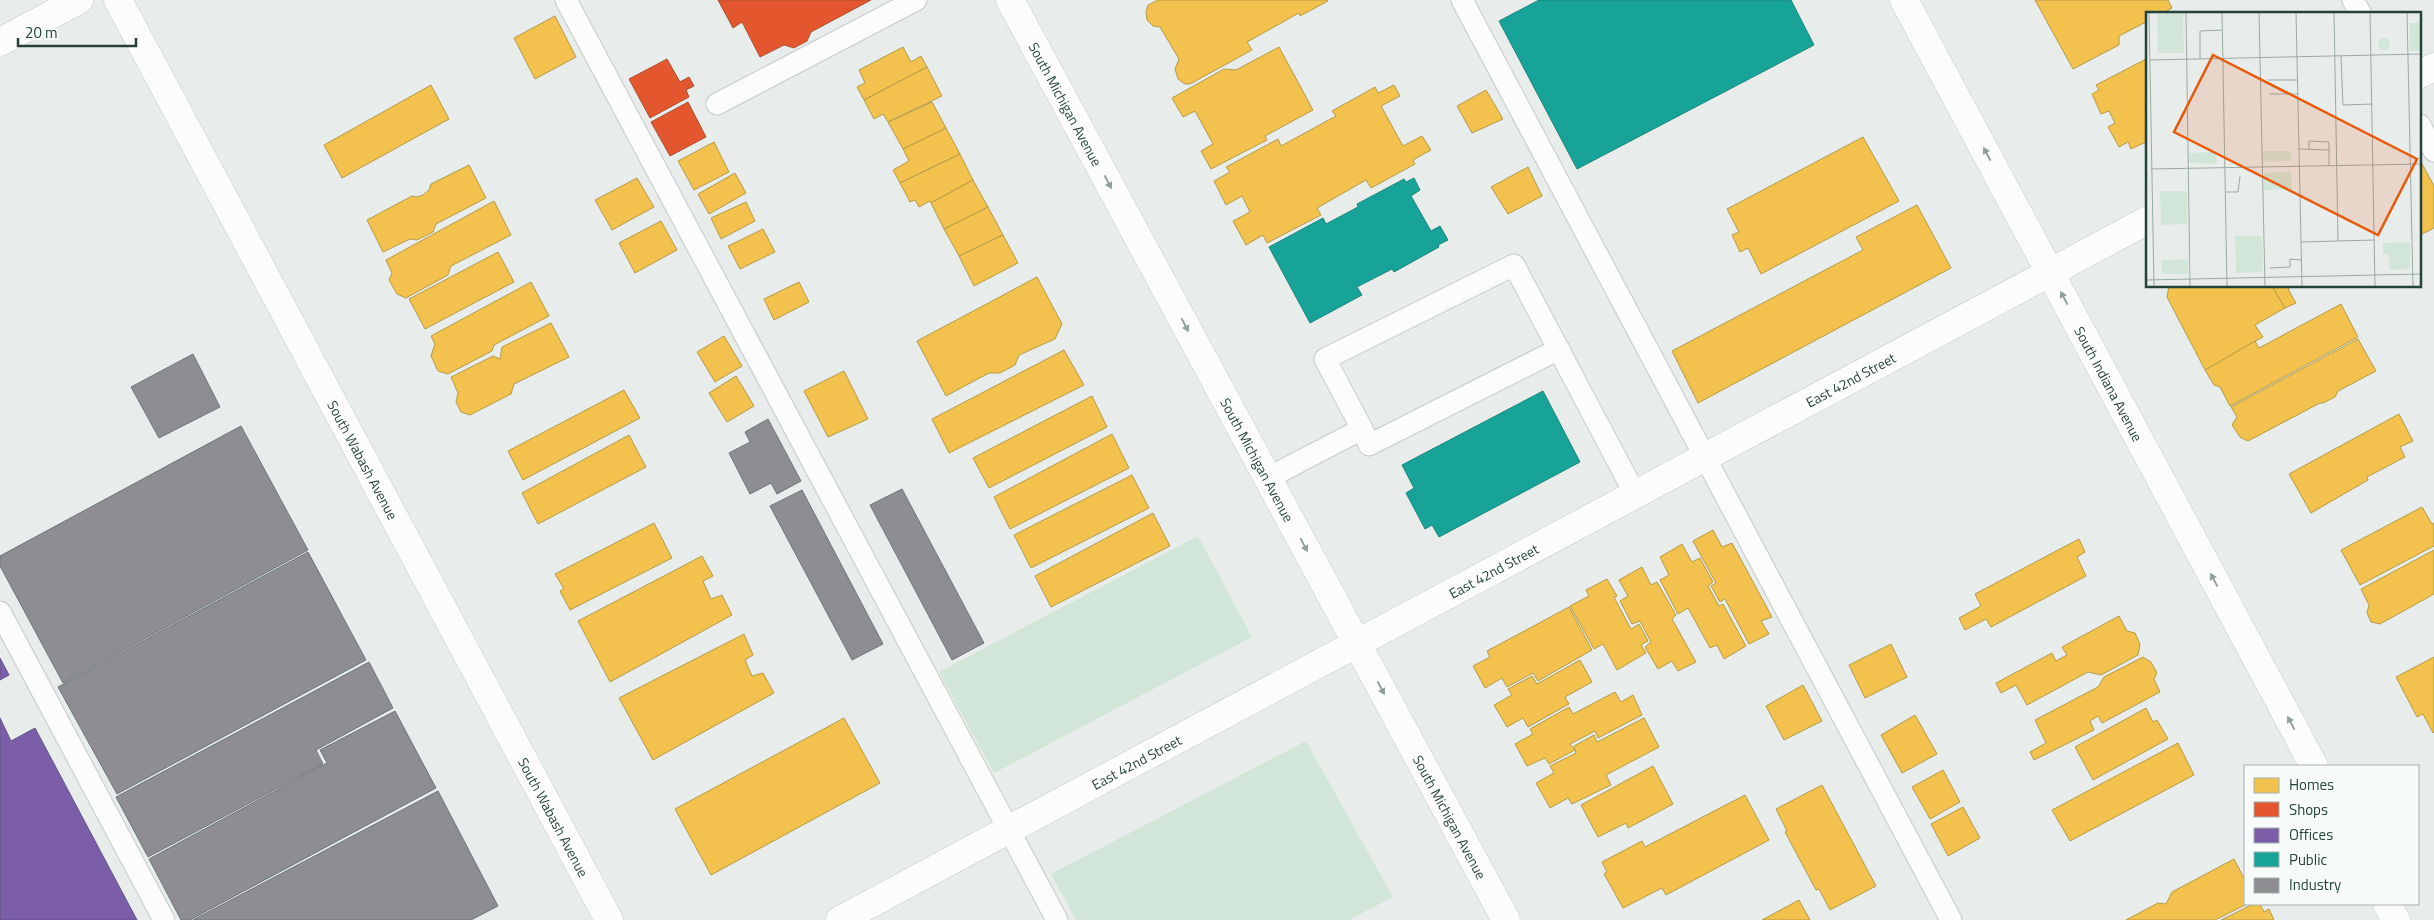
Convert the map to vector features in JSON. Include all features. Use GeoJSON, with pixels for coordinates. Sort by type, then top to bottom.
{"type":"FeatureCollection","features":[{"type":"Feature","properties":{"kind":"street"},"geometry":{"type":"LineString","coordinates":[[0,42],[79,0]]}},
{"type":"Feature","properties":{"kind":"street","name":"South Wabash Avenue"},"geometry":{"type":"LineString","coordinates":[[118,0],[609,920]]}},
{"type":"Feature","properties":{"kind":"street","name":"South Michigan Avenue"},"geometry":{"type":"LineString","coordinates":[[1010,0],[1506,920]]}},
{"type":"Feature","properties":{"kind":"street","name":"South Indiana Avenue"},"geometry":{"type":"LineString","coordinates":[[1904,0],[2313,765]]}},
{"type":"Feature","properties":{"kind":"street"},"geometry":{"type":"LineString","coordinates":[[2422,73],[2434,67]]}},
{"type":"Feature","properties":{"kind":"street","name":"East 42nd Street"},"geometry":{"type":"LineString","coordinates":[[840,920],[2146,221]]}},
{"type":"Feature","properties":{"kind":"street"},"geometry":{"type":"LineString","coordinates":[[2388,905],[2396,920]]}},
{"type":"Feature","properties":{"kind":"lane"},"geometry":{"type":"LineString","coordinates":[[566,0],[1057,920]]}},
{"type":"Feature","properties":{"kind":"lane"},"geometry":{"type":"LineString","coordinates":[[717,104],[916,0]]}},
{"type":"Feature","properties":{"kind":"lane"},"geometry":{"type":"LineString","coordinates":[[1462,0],[1951,920]]}},
{"type":"Feature","properties":{"kind":"lane"},"geometry":{"type":"LineString","coordinates":[[2353,0],[2360,12]]}},
{"type":"Feature","properties":{"kind":"lane"},"geometry":{"type":"LineString","coordinates":[[2422,129],[2434,151]]}},
{"type":"Feature","properties":{"kind":"lane"},"geometry":{"type":"LineString","coordinates":[[1559,349],[1369,445],[1325,359],[1514,265],[1559,349],[1635,494]]}},
{"type":"Feature","properties":{"kind":"lane"},"geometry":{"type":"LineString","coordinates":[[1268,478],[1362,429]]}},
{"type":"Feature","properties":{"kind":"lane"},"geometry":{"type":"LineString","coordinates":[[0,612],[164,920]]}},
{"type":"Feature","properties":{"kind":"green space"},"geometry":{"type":"Polygon","coordinates":[[[1198,536],[1252,637],[994,773],[939,672],[1198,536]]]}},
{"type":"Feature","properties":{"kind":"green space"},"geometry":{"type":"Polygon","coordinates":[[[1306,741],[1393,897],[1349,920],[1076,920],[1051,874],[1306,741]]]}},
{"type":"Feature","properties":{"kind":"building: Homes"},"geometry":{"type":"Polygon","coordinates":[[[1158,0],[1328,1],[1300,16],[1299,13],[1247,42],[1252,50],[1190,84],[1185,84],[1178,79],[1175,69],[1179,59],[1160,27],[1153,26],[1147,20],[1146,12],[1148,5],[1158,0]]]}},
{"type":"Feature","properties":{"kind":"building: Homes"},"geometry":{"type":"Polygon","coordinates":[[[2035,0],[2168,0],[2172,8],[2165,12],[2146,12],[2146,22],[2119,36],[2119,45],[2073,69],[2035,0]]]}},
{"type":"Feature","properties":{"kind":"building: Homes"},"geometry":{"type":"Polygon","coordinates":[[[555,16],[576,57],[535,79],[514,38],[555,16]]]}},
{"type":"Feature","properties":{"kind":"building: Homes"},"geometry":{"type":"Polygon","coordinates":[[[903,47],[911,62],[921,56],[927,67],[864,100],[857,87],[865,83],[859,70],[903,47]]]}},
{"type":"Feature","properties":{"kind":"building: Homes"},"geometry":{"type":"Polygon","coordinates":[[[1279,47],[1313,110],[1265,136],[1267,140],[1211,169],[1201,151],[1213,144],[1195,111],[1183,117],[1172,98],[1224,69],[1236,70],[1279,47]]]}},
{"type":"Feature","properties":{"kind":"building: Homes"},"geometry":{"type":"Polygon","coordinates":[[[2146,59],[2146,142],[2131,149],[2128,142],[2119,147],[2108,127],[2115,123],[2109,111],[2101,114],[2092,94],[2099,90],[2096,85],[2146,59]]]}},
{"type":"Feature","properties":{"kind":"building: Homes"},"geometry":{"type":"Polygon","coordinates":[[[927,67],[942,96],[888,122],[883,114],[874,119],[864,100],[927,67]]]}},
{"type":"Feature","properties":{"kind":"building: Homes"},"geometry":{"type":"Polygon","coordinates":[[[431,85],[449,119],[342,178],[324,145],[431,85]]]}},
{"type":"Feature","properties":{"kind":"building: Homes"},"geometry":{"type":"Polygon","coordinates":[[[1394,85],[1400,96],[1381,106],[1403,146],[1422,136],[1431,150],[1413,160],[1415,164],[1371,188],[1366,180],[1317,208],[1321,215],[1267,243],[1263,235],[1246,245],[1233,221],[1250,212],[1242,196],[1226,205],[1214,181],[1230,172],[1226,167],[1278,139],[1281,146],[1336,116],[1332,111],[1375,87],[1378,93],[1394,85]]]}},
{"type":"Feature","properties":{"kind":"building: Homes"},"geometry":{"type":"Polygon","coordinates":[[[1486,90],[1503,119],[1472,133],[1457,106],[1486,90]]]}},
{"type":"Feature","properties":{"kind":"building: Homes"},"geometry":{"type":"Polygon","coordinates":[[[932,102],[946,128],[903,149],[888,122],[932,102]]]}},
{"type":"Feature","properties":{"kind":"building: Homes"},"geometry":{"type":"Polygon","coordinates":[[[946,128],[960,154],[900,183],[893,170],[909,161],[903,149],[946,128]]]}},
{"type":"Feature","properties":{"kind":"building: Homes"},"geometry":{"type":"Polygon","coordinates":[[[1863,137],[1899,201],[1761,274],[1748,248],[1740,252],[1732,235],[1739,232],[1727,209],[1863,137]]]}},
{"type":"Feature","properties":{"kind":"building: Homes"},"geometry":{"type":"Polygon","coordinates":[[[714,142],[729,172],[694,190],[678,161],[714,142]]]}},
{"type":"Feature","properties":{"kind":"building: Homes"},"geometry":{"type":"Polygon","coordinates":[[[960,154],[973,180],[931,203],[930,201],[919,207],[915,200],[910,202],[900,183],[960,154]]]}},
{"type":"Feature","properties":{"kind":"building: Homes"},"geometry":{"type":"Polygon","coordinates":[[[2422,164],[2434,186],[2434,228],[2422,234],[2422,164]]]}},
{"type":"Feature","properties":{"kind":"building: Homes"},"geometry":{"type":"Polygon","coordinates":[[[469,165],[486,198],[436,224],[433,232],[417,240],[410,239],[383,252],[367,220],[412,196],[423,195],[429,190],[431,184],[469,165]]]}},
{"type":"Feature","properties":{"kind":"building: Homes"},"geometry":{"type":"Polygon","coordinates":[[[1528,167],[1542,196],[1508,214],[1491,187],[1528,167]]]}},
{"type":"Feature","properties":{"kind":"building: Homes"},"geometry":{"type":"Polygon","coordinates":[[[735,173],[746,193],[709,214],[698,194],[735,173]]]}},
{"type":"Feature","properties":{"kind":"building: Homes"},"geometry":{"type":"Polygon","coordinates":[[[637,178],[654,207],[612,230],[595,200],[637,178]]]}},
{"type":"Feature","properties":{"kind":"building: Homes"},"geometry":{"type":"Polygon","coordinates":[[[973,180],[988,207],[944,229],[931,203],[973,180]]]}},
{"type":"Feature","properties":{"kind":"building: Homes"},"geometry":{"type":"Polygon","coordinates":[[[494,201],[511,235],[451,266],[448,275],[406,298],[397,294],[389,280],[392,273],[386,260],[494,201]]]}},
{"type":"Feature","properties":{"kind":"building: Homes"},"geometry":{"type":"Polygon","coordinates":[[[746,202],[755,221],[721,239],[711,218],[746,202]]]}},
{"type":"Feature","properties":{"kind":"building: Homes"},"geometry":{"type":"Polygon","coordinates":[[[1917,205],[1951,268],[1698,403],[1672,351],[1863,250],[1856,237],[1917,205]]]}},
{"type":"Feature","properties":{"kind":"building: Homes"},"geometry":{"type":"Polygon","coordinates":[[[988,207],[1003,235],[959,256],[944,229],[988,207]]]}},
{"type":"Feature","properties":{"kind":"building: Homes"},"geometry":{"type":"Polygon","coordinates":[[[661,221],[677,250],[635,273],[619,243],[661,221]]]}},
{"type":"Feature","properties":{"kind":"building: Homes"},"geometry":{"type":"Polygon","coordinates":[[[763,229],[775,252],[740,269],[728,246],[763,229]]]}},
{"type":"Feature","properties":{"kind":"building: Homes"},"geometry":{"type":"Polygon","coordinates":[[[1003,235],[1018,263],[974,286],[959,256],[1003,235]]]}},
{"type":"Feature","properties":{"kind":"building: Homes"},"geometry":{"type":"Polygon","coordinates":[[[498,252],[514,282],[425,329],[409,299],[498,252]]]}},
{"type":"Feature","properties":{"kind":"building: Homes"},"geometry":{"type":"Polygon","coordinates":[[[1037,277],[1062,324],[1055,339],[1019,355],[1015,365],[1000,373],[989,373],[946,396],[917,341],[1037,277]]]}},
{"type":"Feature","properties":{"kind":"building: Homes"},"geometry":{"type":"Polygon","coordinates":[[[531,282],[549,316],[494,345],[492,351],[448,374],[438,371],[431,356],[435,344],[431,336],[531,282]]]}},
{"type":"Feature","properties":{"kind":"building: Homes"},"geometry":{"type":"Polygon","coordinates":[[[799,282],[809,302],[774,320],[764,299],[799,282]]]}},
{"type":"Feature","properties":{"kind":"building: Homes"},"geometry":{"type":"Polygon","coordinates":[[[2169,288],[2273,288],[2285,308],[2255,325],[2263,337],[2205,370],[2167,297],[2169,288]]]}},
{"type":"Feature","properties":{"kind":"building: Homes"},"geometry":{"type":"Polygon","coordinates":[[[2273,288],[2290,288],[2288,289],[2296,303],[2285,308],[2273,288]]]}},
{"type":"Feature","properties":{"kind":"building: Homes"},"geometry":{"type":"Polygon","coordinates":[[[2341,304],[2358,337],[2230,406],[2220,387],[2214,385],[2205,370],[2255,341],[2259,348],[2341,304]]]}},
{"type":"Feature","properties":{"kind":"building: Homes"},"geometry":{"type":"Polygon","coordinates":[[[551,323],[569,357],[514,384],[511,394],[470,415],[461,412],[456,402],[458,393],[451,377],[493,356],[500,359],[502,347],[551,323]]]}},
{"type":"Feature","properties":{"kind":"building: Homes"},"geometry":{"type":"Polygon","coordinates":[[[724,336],[742,366],[715,382],[697,352],[724,336]]]}},
{"type":"Feature","properties":{"kind":"building: Homes"},"geometry":{"type":"Polygon","coordinates":[[[2358,339],[2376,371],[2338,391],[2335,397],[2248,441],[2240,437],[2232,425],[2237,417],[2231,407],[2358,339]]]}},
{"type":"Feature","properties":{"kind":"building: Homes"},"geometry":{"type":"Polygon","coordinates":[[[1064,350],[1084,385],[949,453],[932,419],[1064,350]]]}},
{"type":"Feature","properties":{"kind":"building: Homes"},"geometry":{"type":"Polygon","coordinates":[[[844,371],[868,419],[828,437],[804,391],[844,371]]]}},
{"type":"Feature","properties":{"kind":"building: Homes"},"geometry":{"type":"Polygon","coordinates":[[[736,376],[754,406],[727,422],[709,393],[736,376]]]}},
{"type":"Feature","properties":{"kind":"building: Homes"},"geometry":{"type":"Polygon","coordinates":[[[624,390],[640,418],[523,480],[508,451],[624,390]]]}},
{"type":"Feature","properties":{"kind":"building: Homes"},"geometry":{"type":"Polygon","coordinates":[[[1092,396],[1107,427],[989,488],[973,458],[1092,396]]]}},
{"type":"Feature","properties":{"kind":"building: Homes"},"geometry":{"type":"Polygon","coordinates":[[[2399,414],[2413,441],[2400,447],[2405,457],[2367,477],[2368,480],[2311,513],[2289,474],[2399,414]]]}},
{"type":"Feature","properties":{"kind":"building: Homes"},"geometry":{"type":"Polygon","coordinates":[[[1112,434],[1129,468],[1010,529],[994,497],[1112,434]]]}},
{"type":"Feature","properties":{"kind":"building: Homes"},"geometry":{"type":"Polygon","coordinates":[[[629,435],[646,467],[538,524],[522,493],[629,435]]]}},
{"type":"Feature","properties":{"kind":"building: Homes"},"geometry":{"type":"Polygon","coordinates":[[[1132,475],[1149,508],[1031,568],[1014,535],[1132,475]]]}},
{"type":"Feature","properties":{"kind":"building: Homes"},"geometry":{"type":"Polygon","coordinates":[[[2422,507],[2432,524],[2434,523],[2434,546],[2360,585],[2341,550],[2422,507]]]}},
{"type":"Feature","properties":{"kind":"building: Homes"},"geometry":{"type":"Polygon","coordinates":[[[1153,513],[1170,546],[1051,607],[1035,576],[1153,513]]]}},
{"type":"Feature","properties":{"kind":"building: Homes"},"geometry":{"type":"Polygon","coordinates":[[[654,523],[672,558],[570,610],[560,591],[564,589],[555,574],[654,523]]]}},
{"type":"Feature","properties":{"kind":"building: Homes"},"geometry":{"type":"Polygon","coordinates":[[[1713,530],[1722,547],[1732,543],[1772,617],[1761,621],[1769,634],[1749,644],[1725,599],[1720,602],[1711,586],[1716,583],[1693,541],[1713,530]]]}},
{"type":"Feature","properties":{"kind":"building: Homes"},"geometry":{"type":"Polygon","coordinates":[[[2079,539],[2085,552],[2077,557],[2086,576],[1991,627],[1986,619],[1965,630],[1959,618],[1981,606],[1975,594],[2079,539]]]}},
{"type":"Feature","properties":{"kind":"building: Homes"},"geometry":{"type":"Polygon","coordinates":[[[1682,544],[1692,562],[1700,558],[1713,582],[1708,586],[1719,606],[1723,604],[1746,646],[1724,659],[1717,645],[1710,648],[1688,608],[1678,614],[1660,580],[1669,575],[1660,557],[1682,544]]]}},
{"type":"Feature","properties":{"kind":"building: Homes"},"geometry":{"type":"Polygon","coordinates":[[[2434,550],[2434,594],[2380,624],[2371,622],[2367,613],[2369,605],[2361,589],[2434,550]]]}},
{"type":"Feature","properties":{"kind":"building: Homes"},"geometry":{"type":"Polygon","coordinates":[[[702,556],[713,576],[703,581],[711,599],[722,595],[732,615],[610,682],[578,621],[702,556]]]}},
{"type":"Feature","properties":{"kind":"building: Homes"},"geometry":{"type":"Polygon","coordinates":[[[1642,567],[1651,585],[1657,582],[1676,615],[1672,619],[1696,662],[1678,671],[1672,661],[1658,669],[1645,647],[1651,642],[1640,621],[1632,624],[1620,601],[1628,596],[1619,580],[1642,567]]]}},
{"type":"Feature","properties":{"kind":"building: Homes"},"geometry":{"type":"Polygon","coordinates":[[[1607,579],[1617,596],[1614,597],[1631,629],[1639,624],[1648,641],[1641,645],[1646,653],[1617,670],[1603,644],[1594,649],[1570,606],[1589,596],[1586,590],[1607,579]]]}},
{"type":"Feature","properties":{"kind":"building: Homes"},"geometry":{"type":"Polygon","coordinates":[[[1569,607],[1592,650],[1538,681],[1533,673],[1507,687],[1502,678],[1485,688],[1473,666],[1490,657],[1487,651],[1569,607]]]}},
{"type":"Feature","properties":{"kind":"building: Homes"},"geometry":{"type":"Polygon","coordinates":[[[2119,616],[2127,631],[2135,633],[2140,644],[2138,655],[2101,675],[2088,672],[2027,705],[2016,685],[2001,693],[1996,683],[2052,653],[2056,661],[2067,655],[2062,647],[2119,616]]]}},
{"type":"Feature","properties":{"kind":"building: Homes"},"geometry":{"type":"Polygon","coordinates":[[[744,634],[753,655],[745,660],[752,676],[763,673],[774,693],[653,760],[619,698],[744,634]]]}},
{"type":"Feature","properties":{"kind":"building: Homes"},"geometry":{"type":"Polygon","coordinates":[[[1891,644],[1907,677],[1865,698],[1849,665],[1891,644]]]}},
{"type":"Feature","properties":{"kind":"building: Homes"},"geometry":{"type":"Polygon","coordinates":[[[2143,657],[2151,662],[2157,673],[2154,679],[2160,692],[2102,723],[2098,716],[2090,721],[2094,730],[2034,760],[2030,752],[2046,743],[2035,720],[2098,687],[2104,677],[2143,657]]]}},
{"type":"Feature","properties":{"kind":"building: Homes"},"geometry":{"type":"Polygon","coordinates":[[[2434,657],[2433,733],[2423,714],[2417,717],[2396,677],[2434,657]]]}},
{"type":"Feature","properties":{"kind":"building: Homes"},"geometry":{"type":"Polygon","coordinates":[[[1580,660],[1592,682],[1565,697],[1569,704],[1528,727],[1523,718],[1507,727],[1494,705],[1512,695],[1508,689],[1532,676],[1537,684],[1580,660]]]}},
{"type":"Feature","properties":{"kind":"building: Homes"},"geometry":{"type":"Polygon","coordinates":[[[1803,685],[1822,721],[1784,740],[1766,706],[1803,685]]]}},
{"type":"Feature","properties":{"kind":"building: Homes"},"geometry":{"type":"Polygon","coordinates":[[[1615,692],[1621,702],[1633,695],[1642,715],[1598,738],[1595,731],[1570,744],[1575,750],[1549,764],[1545,758],[1527,766],[1515,744],[1533,734],[1530,729],[1569,707],[1573,714],[1615,692]]]}},
{"type":"Feature","properties":{"kind":"building: Homes"},"geometry":{"type":"Polygon","coordinates":[[[2146,708],[2153,722],[2157,720],[2168,739],[2093,780],[2075,747],[2146,708]]]}},
{"type":"Feature","properties":{"kind":"building: Homes"},"geometry":{"type":"Polygon","coordinates":[[[1915,715],[1937,754],[1902,773],[1881,735],[1915,715]]]}},
{"type":"Feature","properties":{"kind":"building: Homes"},"geometry":{"type":"Polygon","coordinates":[[[844,718],[880,783],[711,875],[675,809],[844,718]]]}},
{"type":"Feature","properties":{"kind":"building: Homes"},"geometry":{"type":"Polygon","coordinates":[[[1644,718],[1659,747],[1606,775],[1611,785],[1572,804],[1568,798],[1550,808],[1536,783],[1554,773],[1550,766],[1576,753],[1574,746],[1594,735],[1597,742],[1644,718]]]}},
{"type":"Feature","properties":{"kind":"building: Homes"},"geometry":{"type":"Polygon","coordinates":[[[2178,743],[2194,775],[2070,841],[2052,810],[2178,743]]]}},
{"type":"Feature","properties":{"kind":"building: Homes"},"geometry":{"type":"Polygon","coordinates":[[[1653,766],[1673,804],[1628,828],[1626,823],[1598,837],[1581,805],[1653,766]]]}},
{"type":"Feature","properties":{"kind":"building: Homes"},"geometry":{"type":"Polygon","coordinates":[[[1943,770],[1960,802],[1930,819],[1912,787],[1943,770]]]}},
{"type":"Feature","properties":{"kind":"building: Homes"},"geometry":{"type":"Polygon","coordinates":[[[1822,785],[1876,886],[1830,910],[1819,889],[1816,890],[1785,832],[1787,831],[1776,809],[1822,785]]]}},
{"type":"Feature","properties":{"kind":"building: Homes"},"geometry":{"type":"Polygon","coordinates":[[[1745,795],[1769,840],[1666,895],[1662,888],[1623,908],[1604,874],[1607,872],[1602,862],[1642,841],[1645,847],[1745,795]]]}},
{"type":"Feature","properties":{"kind":"building: Homes"},"geometry":{"type":"Polygon","coordinates":[[[1963,807],[1980,838],[1948,856],[1931,824],[1963,807]]]}},
{"type":"Feature","properties":{"kind":"building: Homes"},"geometry":{"type":"Polygon","coordinates":[[[2234,859],[2244,878],[2245,905],[2215,920],[2126,920],[2158,903],[2166,904],[2172,892],[2234,859]]]}},
{"type":"Feature","properties":{"kind":"building: Homes"},"geometry":{"type":"Polygon","coordinates":[[[1799,900],[1810,920],[1762,920],[1799,900]]]}},
{"type":"Feature","properties":{"kind":"building: Homes"},"geometry":{"type":"Polygon","coordinates":[[[2251,905],[2260,905],[2264,912],[2269,909],[2274,920],[2221,920],[2251,905]]]}},
{"type":"Feature","properties":{"kind":"building: Shops"},"geometry":{"type":"Polygon","coordinates":[[[718,0],[871,0],[811,32],[807,41],[794,48],[784,45],[760,57],[742,22],[733,28],[718,0]]]}},
{"type":"Feature","properties":{"kind":"building: Shops"},"geometry":{"type":"Polygon","coordinates":[[[667,59],[680,82],[689,77],[694,86],[686,90],[689,97],[650,118],[629,79],[667,59]]]}},
{"type":"Feature","properties":{"kind":"building: Shops"},"geometry":{"type":"Polygon","coordinates":[[[688,102],[706,137],[670,156],[651,122],[688,102]]]}},
{"type":"Feature","properties":{"kind":"building: Offices"},"geometry":{"type":"Polygon","coordinates":[[[0,658],[9,675],[0,680],[0,658]]]}},
{"type":"Feature","properties":{"kind":"building: Offices"},"geometry":{"type":"Polygon","coordinates":[[[0,718],[11,741],[35,728],[137,920],[0,920],[0,718]]]}},
{"type":"Feature","properties":{"kind":"building: Public"},"geometry":{"type":"Polygon","coordinates":[[[1539,0],[1791,0],[1814,45],[1577,169],[1499,21],[1539,0]]]}},
{"type":"Feature","properties":{"kind":"building: Public"},"geometry":{"type":"Polygon","coordinates":[[[1414,178],[1420,190],[1411,196],[1431,231],[1440,226],[1448,240],[1394,272],[1392,269],[1357,287],[1362,295],[1310,323],[1269,247],[1323,218],[1326,224],[1358,207],[1357,204],[1404,179],[1406,182],[1414,178]]]}},
{"type":"Feature","properties":{"kind":"building: Public"},"geometry":{"type":"Polygon","coordinates":[[[1543,391],[1580,462],[1439,537],[1432,525],[1425,529],[1406,493],[1414,488],[1402,465],[1543,391]]]}},
{"type":"Feature","properties":{"kind":"building: Industry"},"geometry":{"type":"Polygon","coordinates":[[[193,354],[220,407],[159,438],[131,387],[193,354]]]}},
{"type":"Feature","properties":{"kind":"building: Industry"},"geometry":{"type":"Polygon","coordinates":[[[768,419],[801,481],[777,494],[771,483],[750,494],[729,453],[750,442],[745,432],[768,419]]]}},
{"type":"Feature","properties":{"kind":"building: Industry"},"geometry":{"type":"Polygon","coordinates":[[[241,426],[308,550],[63,683],[0,566],[0,556],[241,426]]]}},
{"type":"Feature","properties":{"kind":"building: Industry"},"geometry":{"type":"Polygon","coordinates":[[[902,489],[984,643],[952,660],[870,505],[902,489]]]}},
{"type":"Feature","properties":{"kind":"building: Industry"},"geometry":{"type":"Polygon","coordinates":[[[802,490],[883,644],[852,660],[770,506],[802,490]]]}},
{"type":"Feature","properties":{"kind":"building: Industry"},"geometry":{"type":"Polygon","coordinates":[[[308,552],[366,660],[117,794],[58,687],[308,552]]]}},
{"type":"Feature","properties":{"kind":"building: Industry"},"geometry":{"type":"Polygon","coordinates":[[[369,662],[393,708],[316,750],[323,764],[148,857],[116,797],[369,662]]]}},
{"type":"Feature","properties":{"kind":"building: Industry"},"geometry":{"type":"Polygon","coordinates":[[[395,711],[436,788],[190,920],[181,920],[149,859],[327,763],[320,750],[395,711]]]}},
{"type":"Feature","properties":{"kind":"building: Industry"},"geometry":{"type":"Polygon","coordinates":[[[438,791],[498,906],[471,920],[193,920],[438,791]]]}}]}
